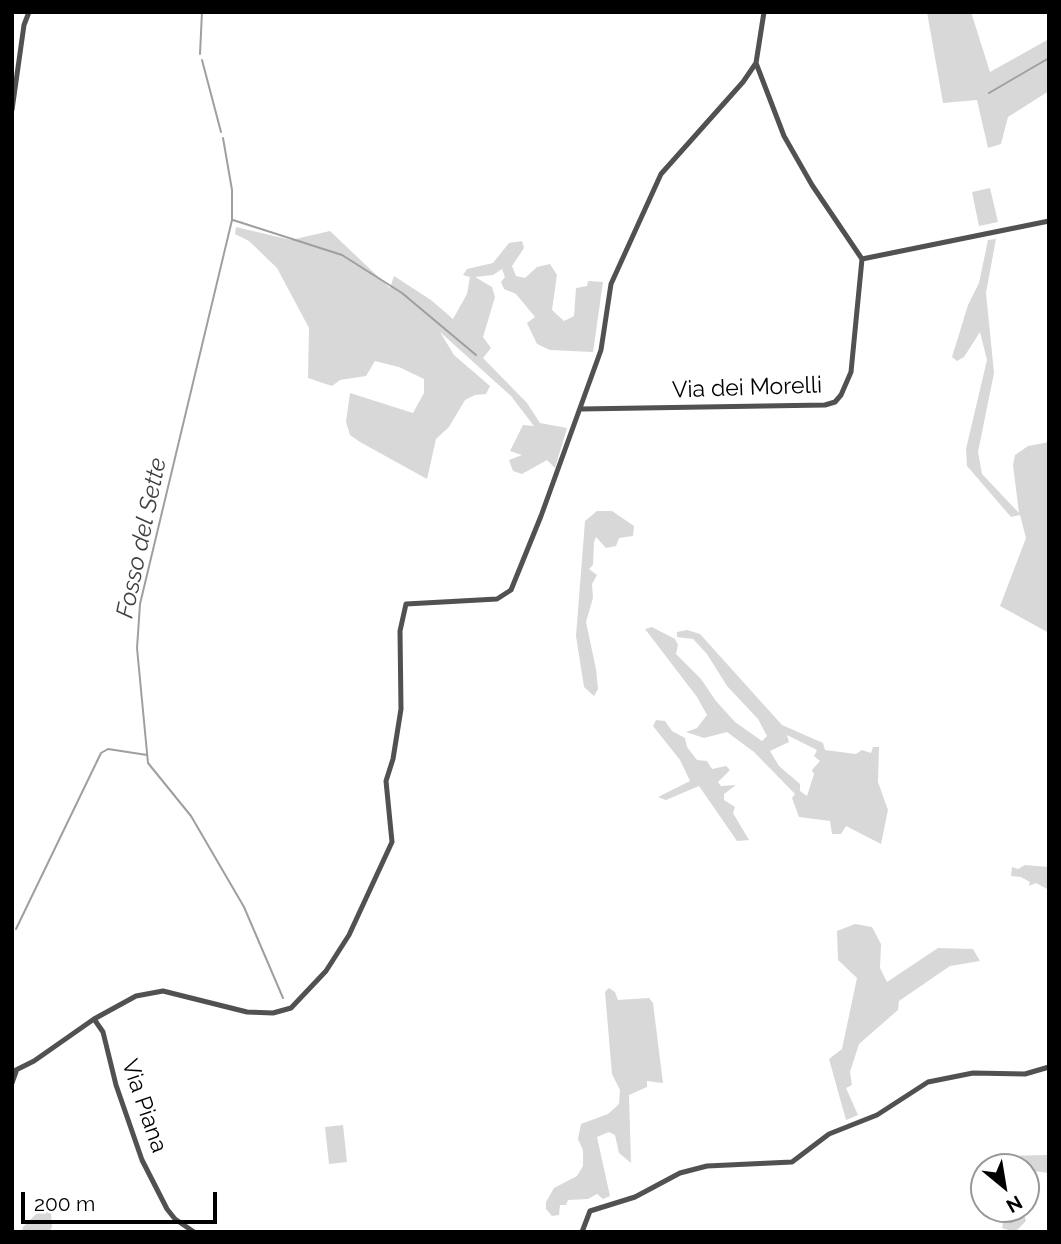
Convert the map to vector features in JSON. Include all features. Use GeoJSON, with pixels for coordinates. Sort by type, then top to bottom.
{"type":"FeatureCollection","features":[{"type":"Feature","properties":{"kind":"street"},"geometry":{"type":"LineString","coordinates":[[12,110],[23,25],[29,12]]}},
{"type":"Feature","properties":{"kind":"street"},"geometry":{"type":"LineString","coordinates":[[12,1083],[14,1072],[94,1018],[136,996],[163,992],[247,1012],[280,1012],[291,1008],[326,971],[349,935],[392,842],[386,781],[393,759],[401,709],[400,631],[405,604],[497,599],[511,590],[601,350],[611,284],[661,174],[681,148],[730,97],[756,62],[764,12]]}},
{"type":"Feature","properties":{"kind":"street"},"geometry":{"type":"LineString","coordinates":[[756,62],[784,136],[811,185],[862,258],[1049,221]]}},
{"type":"Feature","properties":{"kind":"street","name":"Via dei Morelli"},"geometry":{"type":"LineString","coordinates":[[581,409],[789,406],[835,402],[851,372],[862,258]]}},
{"type":"Feature","properties":{"kind":"street","name":"Via Piana"},"geometry":{"type":"LineString","coordinates":[[94,1018],[103,1032],[116,1085],[142,1160],[167,1209],[175,1219],[194,1232]]}},
{"type":"Feature","properties":{"kind":"street"},"geometry":{"type":"LineString","coordinates":[[582,1232],[590,1211],[635,1197],[680,1173],[707,1166],[792,1162],[829,1134],[877,1115],[928,1082],[973,1073],[1025,1074],[1049,1067]]}},
{"type":"Feature","properties":{"kind":"shaded area"},"geometry":{"type":"Polygon","coordinates":[[[927,12],[971,12],[990,72],[1049,39],[1049,91],[1008,117],[1001,144],[988,148],[977,100],[943,103],[927,12]]]}},
{"type":"Feature","properties":{"kind":"shaded area"},"geometry":{"type":"Polygon","coordinates":[[[990,188],[998,222],[979,226],[972,192],[990,188]]]}},
{"type":"Feature","properties":{"kind":"shaded area"},"geometry":{"type":"Polygon","coordinates":[[[236,227],[291,240],[330,231],[390,288],[394,276],[431,300],[453,319],[467,294],[470,277],[463,275],[467,269],[493,263],[509,243],[522,241],[524,248],[512,266],[516,276],[525,278],[537,267],[550,264],[557,275],[552,310],[564,321],[574,316],[576,288],[587,286],[588,281],[603,282],[593,352],[550,350],[537,344],[527,323],[535,317],[516,294],[504,289],[501,282],[505,277],[502,269],[493,275],[475,277],[492,287],[495,297],[483,337],[491,348],[483,358],[527,403],[540,423],[567,428],[555,468],[547,460],[522,474],[513,471],[509,460],[522,455],[510,451],[523,425],[534,426],[511,396],[440,332],[454,355],[490,386],[486,394],[465,400],[449,427],[436,439],[427,479],[350,435],[346,422],[350,393],[413,413],[424,393],[424,379],[399,367],[375,361],[366,376],[340,380],[332,386],[308,378],[309,328],[277,268],[249,241],[235,234],[236,227]]]}},
{"type":"Feature","properties":{"kind":"shaded area"},"geometry":{"type":"Polygon","coordinates":[[[996,239],[986,293],[994,373],[978,452],[982,474],[1019,513],[1013,465],[1015,455],[1028,446],[1049,442],[1049,633],[1000,606],[1026,538],[1020,515],[1011,517],[967,466],[966,449],[987,360],[980,332],[964,357],[957,361],[952,357],[968,305],[979,283],[988,240],[996,239]]]}},
{"type":"Feature","properties":{"kind":"shaded area"},"geometry":{"type":"Polygon","coordinates":[[[597,511],[612,511],[634,526],[633,536],[619,538],[616,546],[606,548],[596,537],[594,542],[593,565],[589,569],[597,575],[592,584],[593,598],[586,622],[596,669],[598,689],[594,696],[584,687],[576,636],[585,521],[597,511]]]}},
{"type":"Feature","properties":{"kind":"shaded area"},"geometry":{"type":"Polygon","coordinates":[[[652,627],[675,639],[678,645],[676,654],[701,679],[716,701],[735,722],[762,741],[767,736],[758,719],[727,686],[707,654],[693,639],[677,637],[677,632],[687,630],[700,634],[782,725],[823,743],[825,750],[856,754],[862,750],[871,753],[873,747],[879,747],[878,782],[888,810],[881,844],[846,826],[841,834],[832,834],[830,821],[799,817],[792,798],[795,794],[754,752],[727,732],[704,738],[686,732],[697,728],[707,715],[697,697],[645,629],[652,627]],[[787,735],[789,742],[770,751],[779,766],[800,784],[800,791],[807,796],[814,774],[812,770],[820,761],[814,756],[817,750],[787,735]]]}},
{"type":"Feature","properties":{"kind":"shaded area"},"geometry":{"type":"Polygon","coordinates":[[[656,720],[665,721],[672,731],[685,738],[687,747],[697,760],[707,761],[712,769],[726,766],[730,770],[718,782],[721,786],[736,785],[724,794],[724,800],[735,807],[733,813],[749,840],[737,841],[699,786],[666,800],[658,797],[690,781],[680,760],[653,726],[656,720]]]}},
{"type":"Feature","properties":{"kind":"shaded area"},"geometry":{"type":"Polygon","coordinates":[[[1025,865],[1049,867],[1049,890],[1036,883],[1029,886],[1030,882],[1021,877],[1011,876],[1012,867],[1018,869],[1025,865]]]}},
{"type":"Feature","properties":{"kind":"shaded area"},"geometry":{"type":"Polygon","coordinates":[[[855,924],[872,927],[881,944],[880,968],[887,982],[938,948],[973,949],[980,961],[950,966],[899,1001],[898,1010],[859,1044],[850,1072],[852,1085],[846,1088],[858,1115],[846,1120],[829,1059],[842,1049],[857,978],[838,960],[837,931],[855,924]]]}},
{"type":"Feature","properties":{"kind":"shaded area"},"geometry":{"type":"Polygon","coordinates":[[[609,988],[615,992],[618,1000],[649,998],[653,1003],[663,1083],[647,1081],[647,1087],[629,1095],[631,1163],[619,1153],[615,1135],[609,1132],[597,1137],[610,1196],[603,1199],[597,1194],[588,1199],[568,1200],[566,1205],[560,1205],[559,1215],[552,1216],[546,1209],[546,1202],[554,1188],[577,1176],[583,1166],[583,1150],[578,1139],[581,1124],[608,1114],[619,1104],[620,1090],[612,1074],[605,992],[609,988]]]}},
{"type":"Feature","properties":{"kind":"shaded area"},"geometry":{"type":"Polygon","coordinates":[[[343,1125],[347,1162],[329,1164],[325,1127],[343,1125]]]}},
{"type":"Feature","properties":{"kind":"shaded area"},"geometry":{"type":"Polygon","coordinates":[[[1040,1155],[1049,1155],[1049,1173],[1040,1172],[1040,1155]]]}},
{"type":"Feature","properties":{"kind":"shaded area"},"geometry":{"type":"Polygon","coordinates":[[[47,1208],[51,1212],[52,1227],[49,1232],[22,1232],[23,1227],[35,1215],[47,1208]]]}},
{"type":"Feature","properties":{"kind":"shaded area"},"geometry":{"type":"Polygon","coordinates":[[[1003,1223],[1024,1223],[1015,1232],[1002,1228],[1003,1223]]]}},
{"type":"Feature","properties":{"kind":"waterway","name":"Fosso del Sette"},"geometry":{"type":"LineString","coordinates":[[200,54],[202,12]]}},
{"type":"Feature","properties":{"kind":"waterway"},"geometry":{"type":"LineString","coordinates":[[989,93],[1049,58]]}},
{"type":"Feature","properties":{"kind":"waterway","name":"Fosso del Sette"},"geometry":{"type":"LineString","coordinates":[[202,60],[221,132]]}},
{"type":"Feature","properties":{"kind":"waterway","name":"Fosso del Sette"},"geometry":{"type":"LineString","coordinates":[[223,138],[232,190],[232,220],[140,604],[137,648],[148,763],[191,816],[244,907],[283,998]]}},
{"type":"Feature","properties":{"kind":"waterway"},"geometry":{"type":"LineString","coordinates":[[233,220],[342,255],[402,293],[476,355]]}},
{"type":"Feature","properties":{"kind":"waterway"},"geometry":{"type":"LineString","coordinates":[[16,929],[101,753],[108,749],[147,755]]}}]}
